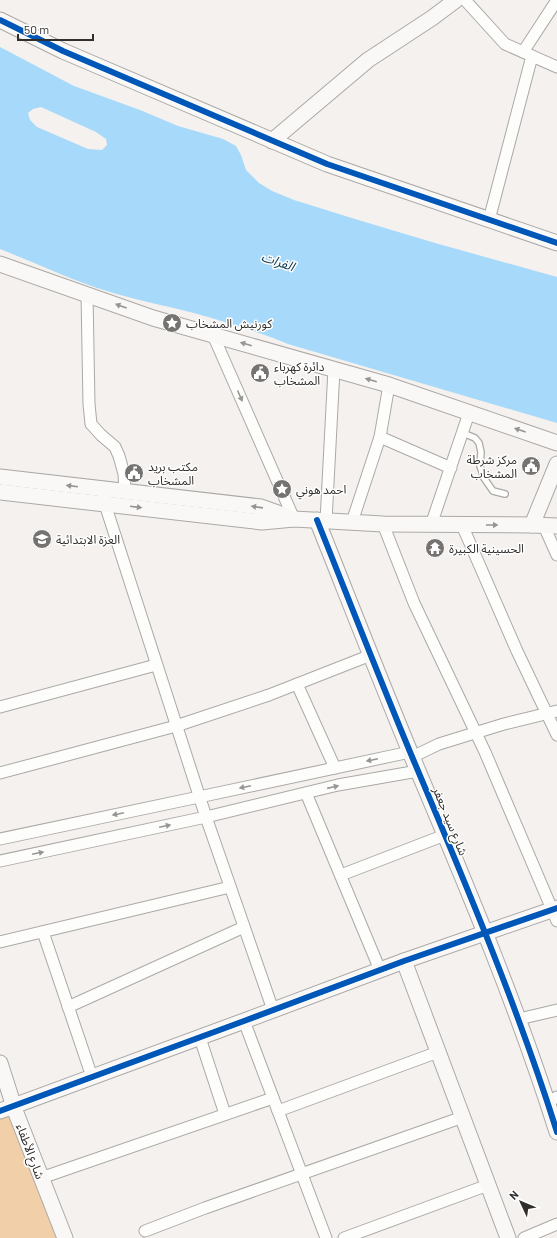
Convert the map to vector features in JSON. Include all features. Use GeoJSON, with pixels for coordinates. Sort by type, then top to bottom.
{"type":"FeatureCollection","features":[{"type":"Feature","properties":{"kind":"street"},"geometry":{"type":"LineString","coordinates":[[272,141],[368,60],[432,18],[456,0]]}},
{"type":"Feature","properties":{"kind":"street"},"geometry":{"type":"LineString","coordinates":[[465,0],[506,44],[557,67]]}},
{"type":"Feature","properties":{"kind":"street"},"geometry":{"type":"LineString","coordinates":[[489,220],[528,54],[557,0]]}},
{"type":"Feature","properties":{"kind":"street"},"geometry":{"type":"LineString","coordinates":[[0,20],[63,51],[327,164],[557,243]]}},
{"type":"Feature","properties":{"kind":"street"},"geometry":{"type":"LineString","coordinates":[[0,264],[153,318],[389,385],[557,443]]}},
{"type":"Feature","properties":{"kind":"street"},"geometry":{"type":"LineString","coordinates":[[87,294],[89,404],[91,424],[100,435],[115,447],[120,456],[124,474],[125,492]]}},
{"type":"Feature","properties":{"kind":"street"},"geometry":{"type":"LineString","coordinates":[[213,335],[294,519]]}},
{"type":"Feature","properties":{"kind":"street"},"geometry":{"type":"LineString","coordinates":[[322,520],[334,369]]}},
{"type":"Feature","properties":{"kind":"street"},"geometry":{"type":"LineString","coordinates":[[352,522],[380,437],[389,385]]}},
{"type":"Feature","properties":{"kind":"street"},"geometry":{"type":"LineString","coordinates":[[431,525],[469,413]]}},
{"type":"Feature","properties":{"kind":"street"},"geometry":{"type":"LineString","coordinates":[[380,437],[451,468]]}},
{"type":"Feature","properties":{"kind":"street"},"geometry":{"type":"LineString","coordinates":[[557,464],[545,526],[557,555]]}},
{"type":"Feature","properties":{"kind":"street"},"geometry":{"type":"LineString","coordinates":[[0,477],[102,496],[262,522],[294,519],[383,524],[545,526]]}},
{"type":"Feature","properties":{"kind":"street"},"geometry":{"type":"LineString","coordinates":[[0,492],[102,496],[125,492],[261,507],[294,519]]}},
{"type":"Feature","properties":{"kind":"street"},"geometry":{"type":"LineString","coordinates":[[102,496],[199,797],[273,1010]]}},
{"type":"Feature","properties":{"kind":"street","name":"شارع سيد جعفر"},"geometry":{"type":"LineString","coordinates":[[322,520],[371,655],[552,1100],[557,1132]]}},
{"type":"Feature","properties":{"kind":"street"},"geometry":{"type":"LineString","coordinates":[[7,1108],[244,1022],[404,961],[485,933],[556,913],[476,733],[414,604],[383,524]]}},
{"type":"Feature","properties":{"kind":"street"},"geometry":{"type":"LineString","coordinates":[[462,525],[517,651],[552,712],[557,735]]}},
{"type":"Feature","properties":{"kind":"street"},"geometry":{"type":"LineString","coordinates":[[0,773],[176,726],[269,695],[371,655]]}},
{"type":"Feature","properties":{"kind":"street"},"geometry":{"type":"LineString","coordinates":[[0,707],[156,665]]}},
{"type":"Feature","properties":{"kind":"street"},"geometry":{"type":"LineString","coordinates":[[297,684],[335,768]]}},
{"type":"Feature","properties":{"kind":"street"},"geometry":{"type":"LineString","coordinates":[[0,861],[206,817],[338,785],[413,760],[439,744],[504,724],[552,712]]}},
{"type":"Feature","properties":{"kind":"street"},"geometry":{"type":"LineString","coordinates":[[0,838],[335,768],[413,760]]}},
{"type":"Feature","properties":{"kind":"street"},"geometry":{"type":"LineString","coordinates":[[306,793],[380,970]]}},
{"type":"Feature","properties":{"kind":"street"},"geometry":{"type":"LineString","coordinates":[[341,875],[445,835]]}},
{"type":"Feature","properties":{"kind":"street"},"geometry":{"type":"LineString","coordinates":[[0,942],[230,886]]}},
{"type":"Feature","properties":{"kind":"street"},"geometry":{"type":"LineString","coordinates":[[68,1007],[244,927]]}},
{"type":"Feature","properties":{"kind":"street"},"geometry":{"type":"LineString","coordinates":[[43,932],[92,1077]]}},
{"type":"Feature","properties":{"kind":"street"},"geometry":{"type":"LineString","coordinates":[[404,961],[508,1238]]}},
{"type":"Feature","properties":{"kind":"street"},"geometry":{"type":"LineString","coordinates":[[519,1019],[557,1010]]}},
{"type":"Feature","properties":{"kind":"street"},"geometry":{"type":"LineString","coordinates":[[244,1022],[326,1238]]}},
{"type":"Feature","properties":{"kind":"street"},"geometry":{"type":"LineString","coordinates":[[200,1038],[225,1114]]}},
{"type":"Feature","properties":{"kind":"street"},"geometry":{"type":"LineString","coordinates":[[278,1111],[438,1052]]}},
{"type":"Feature","properties":{"kind":"street","name":"شارع الأطفاء"},"geometry":{"type":"LineString","coordinates":[[0,1063],[7,1108],[41,1178],[65,1238]]}},
{"type":"Feature","properties":{"kind":"street"},"geometry":{"type":"LineString","coordinates":[[41,1178],[273,1098]]}},
{"type":"Feature","properties":{"kind":"street"},"geometry":{"type":"LineString","coordinates":[[145,1231],[205,1208],[463,1118]]}},
{"type":"Feature","properties":{"kind":"street"},"geometry":{"type":"LineString","coordinates":[[344,1238],[488,1185]]}},
{"type":"Feature","properties":{"kind":"street"},"geometry":{"type":"LineString","coordinates":[[524,1238],[557,1224]]}},
{"type":"Feature","properties":{"kind":"lane"},"geometry":{"type":"LineString","coordinates":[[463,433],[475,438],[479,443],[481,452],[480,466],[484,478],[493,491],[505,494]]}},
{"type":"Feature","properties":{"kind":"shaded area"},"geometry":{"type":"Polygon","coordinates":[[[11,1109],[58,1238],[0,1238],[0,1114],[11,1109]]]}},
{"type":"Feature","properties":{"kind":"water","name":"الفرات"},"geometry":{"type":"Polygon","coordinates":[[[0,47],[74,86],[140,110],[178,126],[223,139],[236,146],[246,170],[259,183],[272,191],[294,200],[355,219],[557,277],[557,423],[288,344],[215,319],[94,287],[0,249],[0,47]],[[41,107],[33,109],[28,113],[30,120],[37,127],[88,149],[102,150],[107,145],[106,139],[96,132],[41,107]]]}},
{"type":"Feature","properties":{"kind":"cycle path"},"geometry":{"type":"LineString","coordinates":[[0,20],[63,51],[327,164],[557,243]]}},
{"type":"Feature","properties":{"kind":"cycle path"},"geometry":{"type":"LineString","coordinates":[[317,520],[413,759],[490,944],[525,1037],[557,1132]]}},
{"type":"Feature","properties":{"kind":"cycle path"},"geometry":{"type":"LineString","coordinates":[[0,1111],[404,961],[557,908]]}},
{"type":"Feature","properties":{"kind":"place","name":"كورنيش المشخاب"},"geometry":{"type":"Point","coordinates":[172,323]}},
{"type":"Feature","properties":{"kind":"place","name":"دائرة كهرباء المشخاب"},"geometry":{"type":"Point","coordinates":[260,373]}},
{"type":"Feature","properties":{"kind":"place","name":"مركز شرطة المشخاب"},"geometry":{"type":"Point","coordinates":[531,466]}},
{"type":"Feature","properties":{"kind":"place","name":"مكتب بريد المشخاب"},"geometry":{"type":"Point","coordinates":[134,473]}},
{"type":"Feature","properties":{"kind":"place","name":"احمد هوني"},"geometry":{"type":"Point","coordinates":[282,489]}},
{"type":"Feature","properties":{"kind":"place","name":"العزة الابتدائية"},"geometry":{"type":"Point","coordinates":[42,539]}},
{"type":"Feature","properties":{"kind":"place","name":"الحسينية الكبيرة"},"geometry":{"type":"Point","coordinates":[435,548]}}]}
